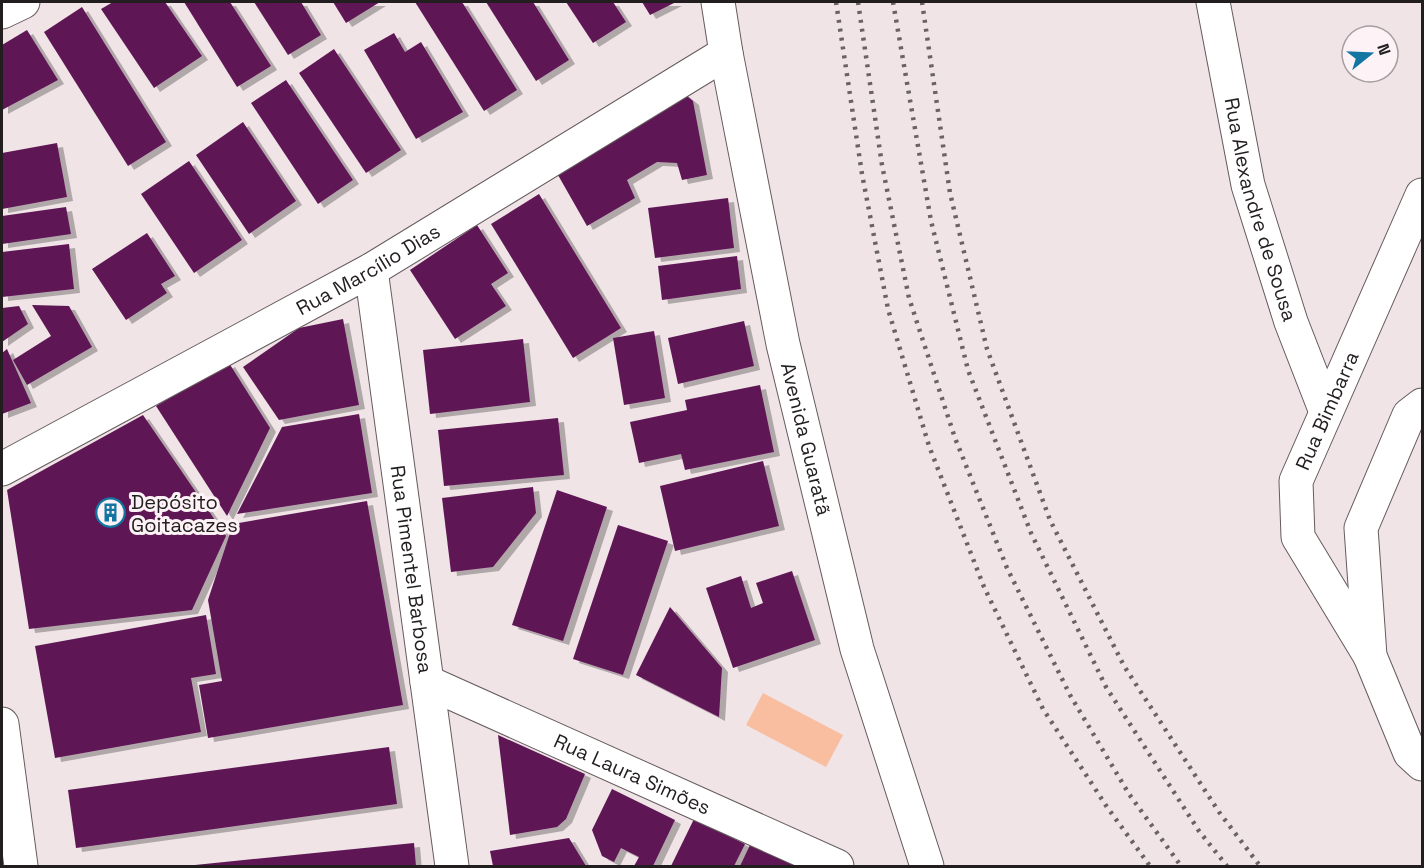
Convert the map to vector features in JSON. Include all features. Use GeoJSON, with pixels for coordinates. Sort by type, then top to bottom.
{"type":"FeatureCollection","features":[{"type":"Feature","properties":{"kind":"street"},"geometry":{"type":"LineString","coordinates":[[2,12],[23,2]]}},
{"type":"Feature","properties":{"kind":"street","name":"Avenida Guaratã"},"geometry":{"type":"LineString","coordinates":[[718,2],[783,344],[856,649],[927,867]]}},
{"type":"Feature","properties":{"kind":"street","name":"Rua Alexandre de Sousa"},"geometry":{"type":"LineString","coordinates":[[1213,2],[1248,185],[1291,322],[1326,412]]}},
{"type":"Feature","properties":{"kind":"street","name":"Rua Marcílio Dias"},"geometry":{"type":"LineString","coordinates":[[2,469],[371,270],[726,53]]}},
{"type":"Feature","properties":{"kind":"street","name":"Rua Bimbarra"},"geometry":{"type":"LineString","coordinates":[[1422,195],[1296,481],[1298,537],[1370,656],[1410,753],[1422,764]]}},
{"type":"Feature","properties":{"kind":"street","name":"Rua Pimentel Barbosa"},"geometry":{"type":"LineString","coordinates":[[371,270],[452,867]]}},
{"type":"Feature","properties":{"kind":"street","name":"Rua Bimbarra"},"geometry":{"type":"LineString","coordinates":[[1370,656],[1361,528],[1409,416],[1422,405]]}},
{"type":"Feature","properties":{"kind":"street","name":"Rua Laura Simões"},"geometry":{"type":"LineString","coordinates":[[427,681],[837,867]]}},
{"type":"Feature","properties":{"kind":"street"},"geometry":{"type":"LineString","coordinates":[[2,724],[21,867]]}},
{"type":"Feature","properties":{"kind":"shaded area"},"geometry":{"type":"Polygon","coordinates":[[[763,693],[843,735],[826,767],[746,725],[763,693]]]}},
{"type":"Feature","properties":{"kind":"building"},"geometry":{"type":"Polygon","coordinates":[[[113,2],[165,2],[202,56],[154,88],[101,9],[113,2]]]}},
{"type":"Feature","properties":{"kind":"building"},"geometry":{"type":"Polygon","coordinates":[[[184,2],[230,2],[271,66],[237,87],[184,2]]]}},
{"type":"Feature","properties":{"kind":"building"},"geometry":{"type":"Polygon","coordinates":[[[254,2],[301,2],[321,35],[288,55],[254,2]]]}},
{"type":"Feature","properties":{"kind":"building"},"geometry":{"type":"Polygon","coordinates":[[[333,2],[380,2],[346,23],[333,2]]]}},
{"type":"Feature","properties":{"kind":"building"},"geometry":{"type":"Polygon","coordinates":[[[415,2],[462,2],[517,90],[484,111],[415,2]]]}},
{"type":"Feature","properties":{"kind":"building"},"geometry":{"type":"Polygon","coordinates":[[[486,2],[533,2],[569,60],[536,81],[486,2]]]}},
{"type":"Feature","properties":{"kind":"building"},"geometry":{"type":"Polygon","coordinates":[[[566,2],[613,2],[626,22],[593,43],[566,2]]]}},
{"type":"Feature","properties":{"kind":"building"},"geometry":{"type":"Polygon","coordinates":[[[642,2],[676,2],[650,15],[642,2]]]}},
{"type":"Feature","properties":{"kind":"building"},"geometry":{"type":"Polygon","coordinates":[[[82,7],[166,142],[128,166],[44,32],[82,7]]]}},
{"type":"Feature","properties":{"kind":"building"},"geometry":{"type":"Polygon","coordinates":[[[27,30],[58,80],[2,110],[2,45],[27,30]]]}},
{"type":"Feature","properties":{"kind":"building"},"geometry":{"type":"Polygon","coordinates":[[[394,33],[405,52],[421,42],[463,112],[416,139],[364,50],[394,33]]]}},
{"type":"Feature","properties":{"kind":"building"},"geometry":{"type":"Polygon","coordinates":[[[334,49],[401,150],[366,173],[299,73],[334,49]]]}},
{"type":"Feature","properties":{"kind":"building"},"geometry":{"type":"Polygon","coordinates":[[[286,80],[353,180],[318,204],[251,103],[286,80]]]}},
{"type":"Feature","properties":{"kind":"building"},"geometry":{"type":"Polygon","coordinates":[[[682,92],[693,101],[707,175],[682,180],[677,163],[657,162],[627,180],[635,198],[587,226],[554,168],[682,92]]]}},
{"type":"Feature","properties":{"kind":"building"},"geometry":{"type":"Polygon","coordinates":[[[243,122],[296,201],[249,234],[196,155],[243,122]]]}},
{"type":"Feature","properties":{"kind":"building"},"geometry":{"type":"Polygon","coordinates":[[[57,143],[67,197],[2,209],[2,153],[57,143]]]}},
{"type":"Feature","properties":{"kind":"building"},"geometry":{"type":"Polygon","coordinates":[[[189,161],[242,240],[194,273],[141,194],[189,161]]]}},
{"type":"Feature","properties":{"kind":"building"},"geometry":{"type":"Polygon","coordinates":[[[539,194],[621,328],[573,358],[491,224],[539,194]]]}},
{"type":"Feature","properties":{"kind":"building"},"geometry":{"type":"Polygon","coordinates":[[[728,198],[734,248],[655,258],[648,208],[728,198]]]}},
{"type":"Feature","properties":{"kind":"building"},"geometry":{"type":"Polygon","coordinates":[[[66,207],[71,234],[2,244],[2,216],[66,207]]]}},
{"type":"Feature","properties":{"kind":"building"},"geometry":{"type":"Polygon","coordinates":[[[477,225],[508,273],[491,284],[506,306],[455,339],[410,270],[477,225]]]}},
{"type":"Feature","properties":{"kind":"building"},"geometry":{"type":"Polygon","coordinates":[[[147,233],[175,276],[161,284],[167,293],[126,320],[92,269],[147,233]]]}},
{"type":"Feature","properties":{"kind":"building"},"geometry":{"type":"Polygon","coordinates":[[[69,244],[74,289],[2,297],[2,252],[69,244]]]}},
{"type":"Feature","properties":{"kind":"building"},"geometry":{"type":"Polygon","coordinates":[[[737,256],[741,289],[662,300],[658,266],[737,256]]]}},
{"type":"Feature","properties":{"kind":"building"},"geometry":{"type":"Polygon","coordinates":[[[32,305],[69,306],[92,347],[27,385],[13,360],[51,336],[32,305]]]}},
{"type":"Feature","properties":{"kind":"building"},"geometry":{"type":"Polygon","coordinates":[[[19,306],[28,324],[2,342],[2,308],[19,306]]]}},
{"type":"Feature","properties":{"kind":"building"},"geometry":{"type":"Polygon","coordinates":[[[343,319],[359,405],[279,420],[243,367],[299,328],[343,319]]]}},
{"type":"Feature","properties":{"kind":"building"},"geometry":{"type":"Polygon","coordinates":[[[744,321],[754,366],[678,384],[668,338],[744,321]]]}},
{"type":"Feature","properties":{"kind":"building"},"geometry":{"type":"Polygon","coordinates":[[[654,331],[665,398],[624,405],[613,338],[654,331]]]}},
{"type":"Feature","properties":{"kind":"building"},"geometry":{"type":"Polygon","coordinates":[[[523,339],[530,402],[430,414],[423,350],[523,339]]]}},
{"type":"Feature","properties":{"kind":"building"},"geometry":{"type":"Polygon","coordinates":[[[7,349],[31,403],[2,414],[2,353],[7,349]]]}},
{"type":"Feature","properties":{"kind":"building"},"geometry":{"type":"Polygon","coordinates":[[[229,363],[270,428],[227,516],[156,406],[229,363]]]}},
{"type":"Feature","properties":{"kind":"building"},"geometry":{"type":"Polygon","coordinates":[[[760,385],[774,452],[685,470],[681,454],[639,463],[630,422],[687,410],[685,400],[760,385]]]}},
{"type":"Feature","properties":{"kind":"building"},"geometry":{"type":"Polygon","coordinates":[[[359,414],[372,493],[237,514],[282,427],[359,414]]]}},
{"type":"Feature","properties":{"kind":"building","name":"Depósito Goitacazes"},"geometry":{"type":"Polygon","coordinates":[[[143,415],[226,536],[192,610],[29,629],[7,490],[143,415]]]}},
{"type":"Feature","properties":{"kind":"building"},"geometry":{"type":"Polygon","coordinates":[[[558,418],[564,475],[444,486],[438,430],[558,418]]]}},
{"type":"Feature","properties":{"kind":"building"},"geometry":{"type":"Polygon","coordinates":[[[763,461],[779,526],[675,551],[660,486],[763,461]]]}},
{"type":"Feature","properties":{"kind":"building"},"geometry":{"type":"Polygon","coordinates":[[[533,487],[536,513],[493,567],[451,572],[442,498],[533,487]]]}},
{"type":"Feature","properties":{"kind":"building"},"geometry":{"type":"Polygon","coordinates":[[[557,490],[607,507],[563,641],[512,625],[557,490]]]}},
{"type":"Feature","properties":{"kind":"building"},"geometry":{"type":"Polygon","coordinates":[[[367,501],[403,705],[208,738],[199,685],[222,681],[208,600],[233,524],[367,501]]]}},
{"type":"Feature","properties":{"kind":"building"},"geometry":{"type":"Polygon","coordinates":[[[618,525],[668,541],[623,675],[573,659],[618,525]]]}},
{"type":"Feature","properties":{"kind":"building"},"geometry":{"type":"Polygon","coordinates":[[[792,571],[815,640],[733,668],[706,588],[741,576],[751,608],[763,603],[756,583],[792,571]]]}},
{"type":"Feature","properties":{"kind":"building"},"geometry":{"type":"Polygon","coordinates":[[[670,607],[722,668],[719,717],[636,675],[670,607]]]}},
{"type":"Feature","properties":{"kind":"building"},"geometry":{"type":"Polygon","coordinates":[[[206,615],[216,674],[191,678],[201,732],[55,758],[35,646],[206,615]]]}},
{"type":"Feature","properties":{"kind":"building"},"geometry":{"type":"Polygon","coordinates":[[[498,735],[585,774],[566,819],[557,827],[510,835],[498,735]]]}},
{"type":"Feature","properties":{"kind":"building"},"geometry":{"type":"Polygon","coordinates":[[[389,747],[397,804],[76,848],[68,790],[389,747]]]}},
{"type":"Feature","properties":{"kind":"building"},"geometry":{"type":"Polygon","coordinates":[[[612,789],[675,820],[653,866],[634,866],[639,857],[621,848],[614,862],[602,856],[592,830],[612,789]]]}},
{"type":"Feature","properties":{"kind":"building"},"geometry":{"type":"Polygon","coordinates":[[[694,819],[745,844],[734,866],[671,866],[694,819]]]}},
{"type":"Feature","properties":{"kind":"building"},"geometry":{"type":"Polygon","coordinates":[[[569,838],[586,866],[493,866],[490,851],[569,838]]]}},
{"type":"Feature","properties":{"kind":"building"},"geometry":{"type":"Polygon","coordinates":[[[414,843],[416,866],[195,866],[195,865],[414,843]]]}},
{"type":"Feature","properties":{"kind":"building"},"geometry":{"type":"Polygon","coordinates":[[[750,845],[797,866],[740,866],[750,845]]]}},
{"type":"Feature","properties":{"kind":"railway"},"geometry":{"type":"LineString","coordinates":[[836,2],[862,174],[888,309],[929,446],[984,587],[1043,709],[1107,807],[1150,866]]}},
{"type":"Feature","properties":{"kind":"railway"},"geometry":{"type":"LineString","coordinates":[[858,2],[882,165],[909,298],[955,438],[1007,568],[1070,695],[1129,794],[1181,866]]}},
{"type":"Feature","properties":{"kind":"railway"},"geometry":{"type":"LineString","coordinates":[[893,2],[931,221],[968,370],[1031,533],[1106,687],[1199,831],[1227,866]]}},
{"type":"Feature","properties":{"kind":"railway"},"geometry":{"type":"LineString","coordinates":[[922,2],[950,193],[987,349],[1050,520],[1124,666],[1219,812],[1260,866]]}},
{"type":"Feature","properties":{"kind":"place","name":"Depósito Goitacazes"},"geometry":{"type":"Point","coordinates":[110,513]}}]}
